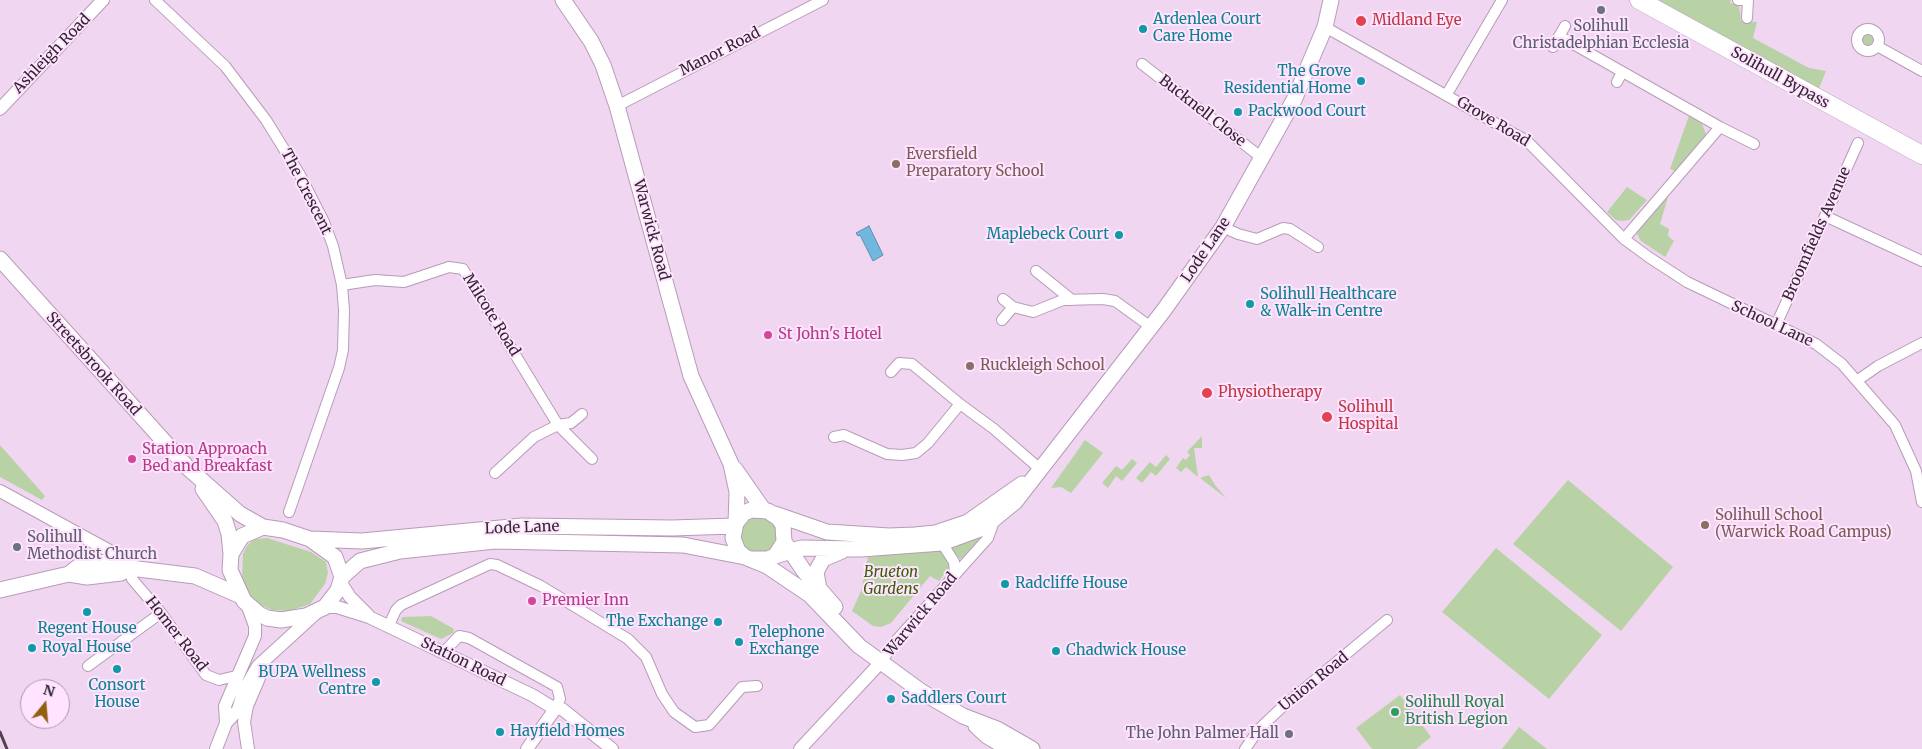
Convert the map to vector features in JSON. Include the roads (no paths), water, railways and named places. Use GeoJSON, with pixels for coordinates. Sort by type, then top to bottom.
{"type":"FeatureCollection","features":[{"type":"Feature","properties":{"kind":"highway","name":"Solihull Bypass"},"geometry":{"type":"LineString","coordinates":[[1639,0],[1922,155]]}},
{"type":"Feature","properties":{"kind":"main road","name":"Warwick Road"},"geometry":{"type":"LineString","coordinates":[[563,0],[591,41],[603,65],[617,106],[691,376],[731,464],[737,492],[735,525]]}},
{"type":"Feature","properties":{"kind":"main road","name":"Lode Lane"},"geometry":{"type":"LineString","coordinates":[[786,546],[854,548],[942,543],[972,533],[994,521],[1015,502],[1151,326],[1223,226],[1294,100],[1325,27],[1331,0]]}},
{"type":"Feature","properties":{"kind":"main road","name":"Streetsbrook Road"},"geometry":{"type":"LineString","coordinates":[[0,259],[188,468],[226,521],[230,558]]}},
{"type":"Feature","properties":{"kind":"main road","name":"Warwick Road"},"geometry":{"type":"LineString","coordinates":[[731,464],[768,511]]}},
{"type":"Feature","properties":{"kind":"main road","name":"Streetsbrook Road"},"geometry":{"type":"LineString","coordinates":[[188,468],[240,514],[263,527]]}},
{"type":"Feature","properties":{"kind":"main road","name":"Lode Lane"},"geometry":{"type":"LineString","coordinates":[[768,511],[827,532],[890,536],[935,533],[974,518],[1038,472]]}},
{"type":"Feature","properties":{"kind":"main road"},"geometry":{"type":"LineString","coordinates":[[768,511],[782,525],[786,546],[775,556],[768,559],[747,558],[735,546],[733,538],[735,525],[744,513],[768,511]]}},
{"type":"Feature","properties":{"kind":"main road","name":"Lode Lane"},"geometry":{"type":"LineString","coordinates":[[310,539],[362,541],[522,526],[672,528],[735,525]]}},
{"type":"Feature","properties":{"kind":"main road"},"geometry":{"type":"LineString","coordinates":[[0,590],[69,574],[78,568],[113,561],[132,568],[195,576],[244,600],[259,614],[274,619],[295,619],[320,610],[333,599],[342,580],[335,557],[310,539],[283,530],[263,527],[242,536],[230,558],[213,572],[195,576]]}},
{"type":"Feature","properties":{"kind":"main road","name":"Lode Lane"},"geometry":{"type":"LineString","coordinates":[[342,580],[360,561],[400,551],[495,541],[683,545],[747,558]]}},
{"type":"Feature","properties":{"kind":"main road","name":"Warwick Road"},"geometry":{"type":"LineString","coordinates":[[786,546],[819,589],[882,661]]}},
{"type":"Feature","properties":{"kind":"main road"},"geometry":{"type":"LineString","coordinates":[[819,589],[816,572],[823,559],[854,548]]}},
{"type":"Feature","properties":{"kind":"main road"},"geometry":{"type":"LineString","coordinates":[[230,558],[233,580],[244,600]]}},
{"type":"Feature","properties":{"kind":"main road","name":"Warwick Road"},"geometry":{"type":"LineString","coordinates":[[747,558],[767,566],[810,595],[859,646],[922,692],[968,718],[997,729],[1032,749]]}},
{"type":"Feature","properties":{"kind":"main road","name":"Warwick Road"},"geometry":{"type":"LineString","coordinates":[[968,718],[987,736],[1010,749]]}},
{"type":"Feature","properties":{"kind":"street","name":"Ashleigh Road"},"geometry":{"type":"LineString","coordinates":[[0,109],[103,0]]}},
{"type":"Feature","properties":{"kind":"street","name":"The Crescent"},"geometry":{"type":"LineString","coordinates":[[155,0],[225,66],[290,156],[324,222],[342,286],[345,336],[339,368],[289,512]]}},
{"type":"Feature","properties":{"kind":"street","name":"Manor Road"},"geometry":{"type":"LineString","coordinates":[[617,106],[823,0]]}},
{"type":"Feature","properties":{"kind":"street"},"geometry":{"type":"LineString","coordinates":[[1447,94],[1502,0]]}},
{"type":"Feature","properties":{"kind":"street"},"geometry":{"type":"LineString","coordinates":[[1738,0],[1748,0],[1748,18]]}},
{"type":"Feature","properties":{"kind":"street"},"geometry":{"type":"LineString","coordinates":[[1553,47],[1565,26]]}},
{"type":"Feature","properties":{"kind":"street","name":"Grove Road"},"geometry":{"type":"LineString","coordinates":[[1325,27],[1447,94],[1527,141],[1624,239],[1687,282]]}},
{"type":"Feature","properties":{"kind":"street"},"geometry":{"type":"LineString","coordinates":[[1559,36],[1720,127],[1754,144]]}},
{"type":"Feature","properties":{"kind":"street"},"geometry":{"type":"LineString","coordinates":[[1877,46],[1922,71]]}},
{"type":"Feature","properties":{"kind":"street","name":"Bucknell Close"},"geometry":{"type":"LineString","coordinates":[[1142,64],[1262,158]]}},
{"type":"Feature","properties":{"kind":"street"},"geometry":{"type":"LineString","coordinates":[[1617,82],[1622,72]]}},
{"type":"Feature","properties":{"kind":"street"},"geometry":{"type":"LineString","coordinates":[[1624,239],[1720,127]]}},
{"type":"Feature","properties":{"kind":"street","name":"Broomfields Avenue"},"geometry":{"type":"LineString","coordinates":[[1776,325],[1858,143]]}},
{"type":"Feature","properties":{"kind":"street"},"geometry":{"type":"LineString","coordinates":[[1824,216],[1922,261]]}},
{"type":"Feature","properties":{"kind":"street"},"geometry":{"type":"LineString","coordinates":[[1223,226],[1238,234],[1257,239],[1283,228],[1290,229],[1318,247]]}},
{"type":"Feature","properties":{"kind":"street","name":"Milcote Road"},"geometry":{"type":"LineString","coordinates":[[342,286],[374,280],[404,282],[449,267],[463,269],[558,425],[592,459]]}},
{"type":"Feature","properties":{"kind":"street"},"geometry":{"type":"LineString","coordinates":[[1036,271],[1072,300]]}},
{"type":"Feature","properties":{"kind":"street","name":"School Lane"},"geometry":{"type":"LineString","coordinates":[[1687,282],[1816,344],[1858,380],[1895,425],[1916,471],[1922,502]]}},
{"type":"Feature","properties":{"kind":"street"},"geometry":{"type":"LineString","coordinates":[[1003,299],[1012,307],[1033,312],[1063,300],[1103,299],[1115,301],[1151,326]]}},
{"type":"Feature","properties":{"kind":"street"},"geometry":{"type":"LineString","coordinates":[[1002,320],[1012,307]]}},
{"type":"Feature","properties":{"kind":"street"},"geometry":{"type":"LineString","coordinates":[[1858,380],[1878,366],[1922,344]]}},
{"type":"Feature","properties":{"kind":"street"},"geometry":{"type":"LineString","coordinates":[[891,372],[900,363],[912,364],[960,404],[994,429],[1038,472]]}},
{"type":"Feature","properties":{"kind":"street"},"geometry":{"type":"LineString","coordinates":[[834,437],[844,435],[887,454],[902,455],[916,452],[928,443],[960,404]]}},
{"type":"Feature","properties":{"kind":"street"},"geometry":{"type":"LineString","coordinates":[[495,473],[534,437],[558,425],[571,423],[582,414]]}},
{"type":"Feature","properties":{"kind":"street"},"geometry":{"type":"LineString","coordinates":[[0,491],[117,555],[132,568]]}},
{"type":"Feature","properties":{"kind":"street","name":"Warwick Road"},"geometry":{"type":"LineString","coordinates":[[882,661],[893,644],[988,538],[994,521]]}},
{"type":"Feature","properties":{"kind":"street"},"geometry":{"type":"LineString","coordinates":[[942,543],[954,562],[955,574]]}},
{"type":"Feature","properties":{"kind":"street"},"geometry":{"type":"LineString","coordinates":[[389,625],[396,610],[401,605],[490,564],[497,565],[541,586],[628,639],[646,657],[662,694],[674,712],[695,727],[709,725],[742,687],[757,686]]}},
{"type":"Feature","properties":{"kind":"street","name":"Homer Road"},"geometry":{"type":"LineString","coordinates":[[132,568],[132,579],[161,613],[206,675],[219,680],[236,676]]}},
{"type":"Feature","properties":{"kind":"street","name":"Station Road"},"geometry":{"type":"LineString","coordinates":[[342,580],[350,597],[369,617]]}},
{"type":"Feature","properties":{"kind":"street"},"geometry":{"type":"LineString","coordinates":[[244,600],[255,626],[255,636],[236,676],[225,706],[226,723],[248,749]]}},
{"type":"Feature","properties":{"kind":"street","name":"Station Road"},"geometry":{"type":"LineString","coordinates":[[320,610],[338,607],[389,625],[532,695],[555,709],[558,716],[570,724],[584,729],[612,749]]}},
{"type":"Feature","properties":{"kind":"street"},"geometry":{"type":"LineString","coordinates":[[216,749],[226,723],[238,710],[244,690],[258,666],[320,610]]}},
{"type":"Feature","properties":{"kind":"street"},"geometry":{"type":"LineString","coordinates":[[88,666],[161,613]]}},
{"type":"Feature","properties":{"kind":"street","name":"Union Road"},"geometry":{"type":"LineString","coordinates":[[1245,749],[1259,729],[1280,709],[1387,620]]}},
{"type":"Feature","properties":{"kind":"street"},"geometry":{"type":"LineString","coordinates":[[443,653],[459,636],[469,638],[557,687],[560,699],[526,749]]}},
{"type":"Feature","properties":{"kind":"street"},"geometry":{"type":"LineString","coordinates":[[248,749],[244,722],[247,706],[256,683],[279,646]]}},
{"type":"Feature","properties":{"kind":"street"},"geometry":{"type":"LineString","coordinates":[[800,749],[882,661]]}},
{"type":"Feature","properties":{"kind":"water"},"geometry":{"type":"Polygon","coordinates":[[[869,226],[883,255],[873,261],[860,235],[858,236],[856,233],[869,226]]]}},
{"type":"Feature","properties":{"kind":"railway"},"geometry":{"type":"LineString","coordinates":[[0,732],[7,749]]}},
{"type":"Feature","properties":{"kind":"place","name":"Solihull Christadelphian Ecclesia"},"geometry":{"type":"Point","coordinates":[1601,10]}},
{"type":"Feature","properties":{"kind":"place","name":"Midland Eye"},"geometry":{"type":"Point","coordinates":[1361,21]}},
{"type":"Feature","properties":{"kind":"place","name":"Ardenlea Court Care Home"},"geometry":{"type":"Point","coordinates":[1143,29]}},
{"type":"Feature","properties":{"kind":"place","name":"The Grove Residential Home"},"geometry":{"type":"Point","coordinates":[1361,81]}},
{"type":"Feature","properties":{"kind":"place","name":"Packwood Court"},"geometry":{"type":"Point","coordinates":[1238,112]}},
{"type":"Feature","properties":{"kind":"place","name":"Eversfield Preparatory School"},"geometry":{"type":"Point","coordinates":[896,164]}},
{"type":"Feature","properties":{"kind":"place","name":"Maplebeck Court"},"geometry":{"type":"Point","coordinates":[1119,235]}},
{"type":"Feature","properties":{"kind":"place","name":"Solihull Healthcare & Walk-in Centre"},"geometry":{"type":"Point","coordinates":[1250,304]}},
{"type":"Feature","properties":{"kind":"place","name":"St John's Hotel"},"geometry":{"type":"Point","coordinates":[768,335]}},
{"type":"Feature","properties":{"kind":"place","name":"Ruckleigh School"},"geometry":{"type":"Point","coordinates":[970,366]}},
{"type":"Feature","properties":{"kind":"place","name":"Physiotherapy"},"geometry":{"type":"Point","coordinates":[1207,393]}},
{"type":"Feature","properties":{"kind":"place","name":"Solihull Hospital"},"geometry":{"type":"Point","coordinates":[1327,417]}},
{"type":"Feature","properties":{"kind":"place","name":"Station Approach Bed and Breakfast"},"geometry":{"type":"Point","coordinates":[132,459]}},
{"type":"Feature","properties":{"kind":"place","name":"Solihull School (Warwick Road Campus)"},"geometry":{"type":"Point","coordinates":[1705,525]}},
{"type":"Feature","properties":{"kind":"place","name":"Solihull Methodist Church"},"geometry":{"type":"Point","coordinates":[17,547]}},
{"type":"Feature","properties":{"kind":"place","name":"Radcliffe House"},"geometry":{"type":"Point","coordinates":[1005,584]}},
{"type":"Feature","properties":{"kind":"place","name":"Premier Inn"},"geometry":{"type":"Point","coordinates":[532,601]}},
{"type":"Feature","properties":{"kind":"place","name":"Regent House"},"geometry":{"type":"Point","coordinates":[87,612]}},
{"type":"Feature","properties":{"kind":"place","name":"The Exchange"},"geometry":{"type":"Point","coordinates":[718,622]}},
{"type":"Feature","properties":{"kind":"place","name":"Telephone Exchange"},"geometry":{"type":"Point","coordinates":[739,642]}},
{"type":"Feature","properties":{"kind":"place","name":"Royal House"},"geometry":{"type":"Point","coordinates":[32,648]}},
{"type":"Feature","properties":{"kind":"place","name":"Chadwick House"},"geometry":{"type":"Point","coordinates":[1056,651]}},
{"type":"Feature","properties":{"kind":"place","name":"Consort House"},"geometry":{"type":"Point","coordinates":[117,669]}},
{"type":"Feature","properties":{"kind":"place","name":"BUPA Wellness Centre"},"geometry":{"type":"Point","coordinates":[376,682]}},
{"type":"Feature","properties":{"kind":"place","name":"Saddlers Court"},"geometry":{"type":"Point","coordinates":[891,699]}},
{"type":"Feature","properties":{"kind":"place","name":"Solihull Royal British Legion"},"geometry":{"type":"Point","coordinates":[1395,712]}},
{"type":"Feature","properties":{"kind":"place","name":"Hayfield Homes"},"geometry":{"type":"Point","coordinates":[500,732]}},
{"type":"Feature","properties":{"kind":"place","name":"The John Palmer Hall"},"geometry":{"type":"Point","coordinates":[1289,734]}},
{"type":"Feature","properties":{"kind":"park label","name":"Brueton Gardens"},"geometry":{"type":"Point","coordinates":[891,582]}}]}
